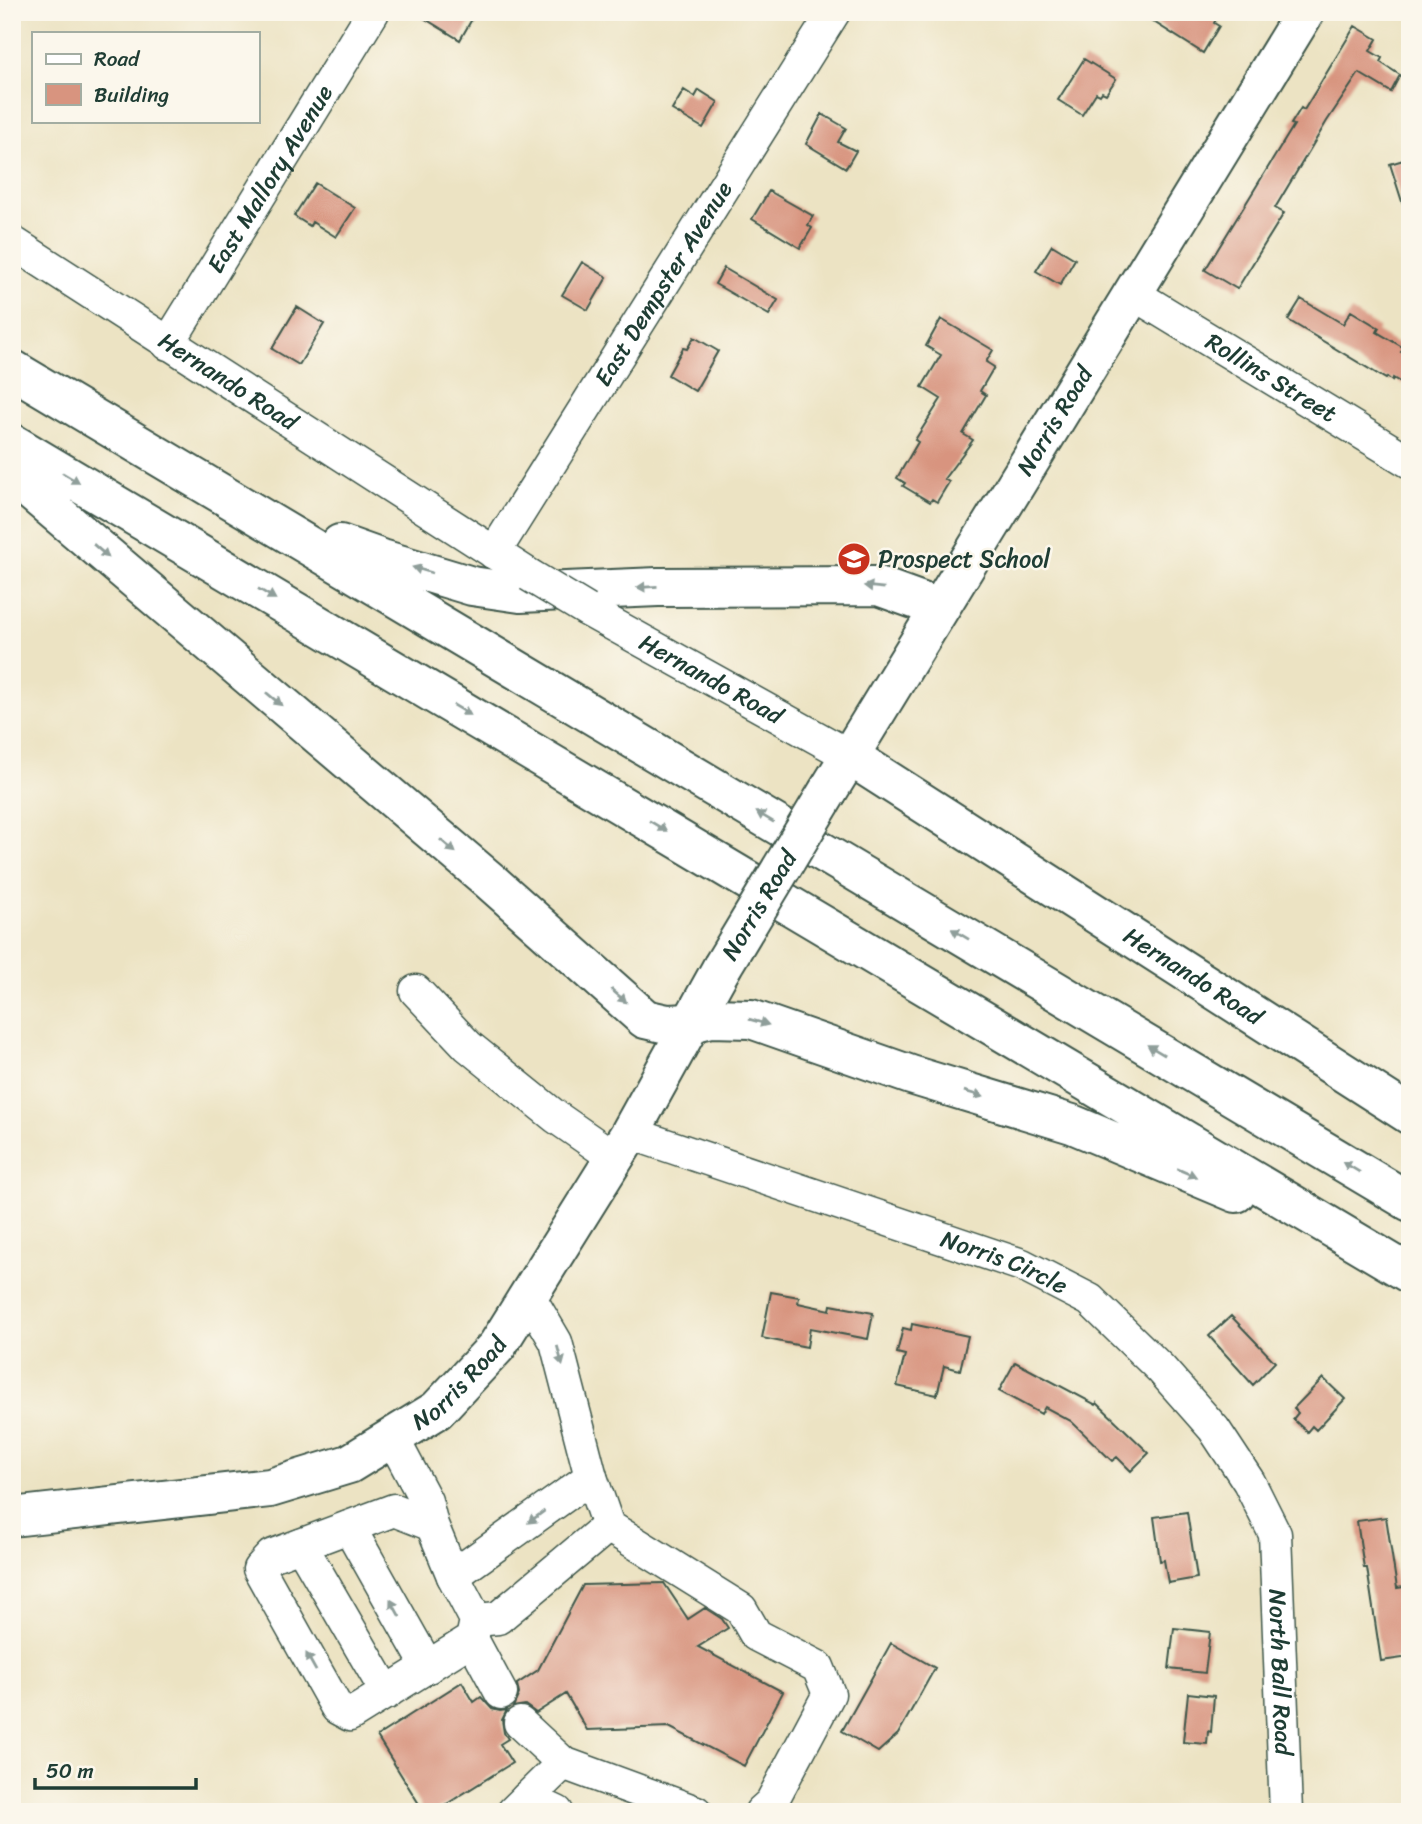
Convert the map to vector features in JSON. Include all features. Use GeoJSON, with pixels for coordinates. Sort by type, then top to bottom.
{"type":"FeatureCollection","features":[{"type":"Feature","properties":{"kind":"main road","name":"Norris Road"},"geometry":{"type":"LineString","coordinates":[[12,1517],[270,1488],[349,1464],[437,1410],[497,1346],[622,1146],[722,967],[848,755],[1304,12]]}},
{"type":"Feature","properties":{"kind":"main road"},"geometry":{"type":"LineString","coordinates":[[12,369],[1410,1202]]}},
{"type":"Feature","properties":{"kind":"main road"},"geometry":{"type":"LineString","coordinates":[[12,443],[1410,1274]]}},
{"type":"Feature","properties":{"kind":"main road"},"geometry":{"type":"LineString","coordinates":[[12,475],[479,872],[645,1018],[667,1024],[691,1023],[711,1018],[751,1019],[911,1075],[1072,1124],[1206,1181],[1338,1231]]}},
{"type":"Feature","properties":{"kind":"main road"},"geometry":{"type":"LineString","coordinates":[[255,513],[382,559],[472,586],[520,593],[658,587],[878,586],[939,608]]}},
{"type":"Feature","properties":{"kind":"main road","name":"Hernando Road"},"geometry":{"type":"LineString","coordinates":[[848,755],[1410,1115]]}},
{"type":"Feature","properties":{"kind":"street","name":"East Mallory Avenue"},"geometry":{"type":"LineString","coordinates":[[168,344],[373,12]]}},
{"type":"Feature","properties":{"kind":"street","name":"East Dempster Avenue"},"geometry":{"type":"LineString","coordinates":[[494,553],[834,12]]}},
{"type":"Feature","properties":{"kind":"street","name":"Hernando Road"},"geometry":{"type":"LineString","coordinates":[[12,242],[529,575],[848,755]]}},
{"type":"Feature","properties":{"kind":"street","name":"Rollins Street"},"geometry":{"type":"LineString","coordinates":[[1132,293],[1410,462]]}},
{"type":"Feature","properties":{"kind":"street","name":"Norris Circle"},"geometry":{"type":"LineString","coordinates":[[416,991],[468,1046],[556,1117],[622,1146],[1022,1265],[1090,1300],[1161,1368],[1214,1429],[1249,1482],[1275,1534]]}},
{"type":"Feature","properties":{"kind":"street"},"geometry":{"type":"LineString","coordinates":[[529,1296],[556,1342],[591,1477],[608,1526],[741,1609],[756,1635],[818,1667],[829,1694],[771,1803],[761,1812]]}},
{"type":"Feature","properties":{"kind":"street"},"geometry":{"type":"LineString","coordinates":[[392,1437],[426,1501],[432,1525],[501,1693]]}},
{"type":"Feature","properties":{"kind":"street"},"geometry":{"type":"LineString","coordinates":[[453,1576],[591,1477]]}},
{"type":"Feature","properties":{"kind":"street"},"geometry":{"type":"LineString","coordinates":[[432,1525],[394,1510],[271,1556],[260,1569],[337,1708],[350,1716],[428,1667],[474,1630],[498,1618],[608,1526]]}},
{"type":"Feature","properties":{"kind":"street"},"geometry":{"type":"LineString","coordinates":[[349,1527],[428,1667]]}},
{"type":"Feature","properties":{"kind":"street","name":"North Ball Road"},"geometry":{"type":"LineString","coordinates":[[1275,1534],[1286,1812]]}},
{"type":"Feature","properties":{"kind":"street"},"geometry":{"type":"LineString","coordinates":[[301,1545],[387,1693]]}},
{"type":"Feature","properties":{"kind":"street"},"geometry":{"type":"LineString","coordinates":[[520,1723],[563,1763],[696,1812]]}},
{"type":"Feature","properties":{"kind":"street"},"geometry":{"type":"LineString","coordinates":[[520,1805],[563,1763]]}},
{"type":"Feature","properties":{"kind":"street"},"geometry":{"type":"LineString","coordinates":[[520,1805],[557,1812]]}},
{"type":"Feature","properties":{"kind":"building"},"geometry":{"type":"Polygon","coordinates":[[[414,12],[476,12],[460,40],[414,12]]]}},
{"type":"Feature","properties":{"kind":"building"},"geometry":{"type":"Polygon","coordinates":[[[1138,12],[1220,12],[1214,23],[1219,26],[1203,53],[1138,12]]]}},
{"type":"Feature","properties":{"kind":"building"},"geometry":{"type":"Polygon","coordinates":[[[1355,26],[1377,39],[1370,51],[1382,58],[1380,62],[1400,75],[1391,92],[1359,73],[1275,208],[1284,213],[1237,289],[1205,270],[1294,125],[1291,124],[1301,108],[1304,110],[1355,26]]]}},
{"type":"Feature","properties":{"kind":"building"},"geometry":{"type":"Polygon","coordinates":[[[1084,59],[1116,79],[1106,94],[1096,93],[1082,115],[1058,100],[1084,59]]]}},
{"type":"Feature","properties":{"kind":"building"},"geometry":{"type":"Polygon","coordinates":[[[684,90],[695,97],[699,90],[718,102],[703,128],[672,110],[684,90]]]}},
{"type":"Feature","properties":{"kind":"building"},"geometry":{"type":"Polygon","coordinates":[[[822,114],[846,128],[838,142],[856,151],[846,168],[806,144],[822,114]]]}},
{"type":"Feature","properties":{"kind":"building"},"geometry":{"type":"Polygon","coordinates":[[[1410,158],[1410,213],[1406,214],[1390,164],[1410,158]]]}},
{"type":"Feature","properties":{"kind":"building"},"geometry":{"type":"Polygon","coordinates":[[[315,183],[355,208],[336,237],[312,222],[310,226],[294,216],[315,183]]]}},
{"type":"Feature","properties":{"kind":"building"},"geometry":{"type":"Polygon","coordinates":[[[769,191],[813,216],[808,225],[812,228],[800,248],[752,219],[769,191]]]}},
{"type":"Feature","properties":{"kind":"building"},"geometry":{"type":"Polygon","coordinates":[[[1052,245],[1075,259],[1060,285],[1036,271],[1052,245]]]}},
{"type":"Feature","properties":{"kind":"building"},"geometry":{"type":"Polygon","coordinates":[[[582,262],[607,277],[588,310],[562,295],[582,262]]]}},
{"type":"Feature","properties":{"kind":"building"},"geometry":{"type":"Polygon","coordinates":[[[724,268],[778,300],[769,315],[715,284],[724,268]]]}},
{"type":"Feature","properties":{"kind":"building"},"geometry":{"type":"Polygon","coordinates":[[[1301,299],[1343,324],[1351,311],[1379,328],[1377,332],[1404,348],[1401,352],[1410,357],[1410,372],[1403,384],[1393,378],[1392,381],[1387,377],[1386,379],[1288,320],[1301,299]]]}},
{"type":"Feature","properties":{"kind":"building"},"geometry":{"type":"Polygon","coordinates":[[[297,307],[324,324],[299,365],[272,349],[297,307]]]}},
{"type":"Feature","properties":{"kind":"building"},"geometry":{"type":"Polygon","coordinates":[[[941,319],[993,350],[986,362],[994,367],[980,391],[986,395],[963,434],[973,440],[944,479],[949,482],[937,502],[932,499],[930,502],[903,486],[905,483],[897,478],[918,442],[915,440],[941,399],[922,387],[941,355],[926,346],[941,319]]]}},
{"type":"Feature","properties":{"kind":"building"},"geometry":{"type":"Polygon","coordinates":[[[694,337],[718,351],[695,391],[668,375],[683,348],[687,349],[694,337]]]}},
{"type":"Feature","properties":{"kind":"building"},"geometry":{"type":"Polygon","coordinates":[[[771,1292],[799,1297],[798,1303],[830,1310],[831,1305],[873,1313],[868,1339],[810,1328],[807,1347],[762,1338],[771,1292]]]}},
{"type":"Feature","properties":{"kind":"building"},"geometry":{"type":"Polygon","coordinates":[[[1231,1316],[1275,1362],[1253,1385],[1209,1336],[1231,1316]]]}},
{"type":"Feature","properties":{"kind":"building"},"geometry":{"type":"Polygon","coordinates":[[[912,1324],[968,1336],[960,1370],[944,1366],[937,1395],[897,1386],[905,1355],[897,1353],[903,1328],[911,1330],[912,1324]]]}},
{"type":"Feature","properties":{"kind":"building"},"geometry":{"type":"Polygon","coordinates":[[[1015,1362],[1096,1405],[1097,1403],[1149,1453],[1131,1471],[1117,1457],[1112,1461],[1071,1421],[1045,1407],[1041,1414],[999,1391],[1015,1362]]]}},
{"type":"Feature","properties":{"kind":"building"},"geometry":{"type":"Polygon","coordinates":[[[1323,1378],[1345,1399],[1316,1430],[1312,1426],[1307,1432],[1293,1419],[1298,1413],[1294,1408],[1323,1378]]]}},
{"type":"Feature","properties":{"kind":"building"},"geometry":{"type":"Polygon","coordinates":[[[1187,1512],[1197,1578],[1168,1583],[1164,1560],[1160,1561],[1154,1517],[1187,1512]]]}},
{"type":"Feature","properties":{"kind":"building"},"geometry":{"type":"Polygon","coordinates":[[[1386,1517],[1397,1588],[1410,1586],[1410,1657],[1381,1661],[1357,1521],[1386,1517]]]}},
{"type":"Feature","properties":{"kind":"building"},"geometry":{"type":"Polygon","coordinates":[[[664,1583],[688,1619],[705,1608],[722,1619],[728,1628],[698,1647],[783,1692],[744,1766],[669,1727],[587,1730],[566,1694],[536,1713],[525,1705],[513,1707],[519,1694],[517,1684],[538,1670],[583,1585],[664,1583]]]}},
{"type":"Feature","properties":{"kind":"building"},"geometry":{"type":"Polygon","coordinates":[[[1174,1628],[1210,1632],[1205,1673],[1169,1669],[1174,1628]]]}},
{"type":"Feature","properties":{"kind":"building"},"geometry":{"type":"Polygon","coordinates":[[[891,1643],[935,1668],[898,1734],[878,1752],[842,1731],[891,1643]]]}},
{"type":"Feature","properties":{"kind":"building"},"geometry":{"type":"Polygon","coordinates":[[[462,1682],[474,1702],[481,1697],[492,1709],[507,1710],[502,1720],[508,1739],[500,1744],[512,1763],[434,1812],[424,1812],[377,1736],[462,1682]]]}},
{"type":"Feature","properties":{"kind":"building"},"geometry":{"type":"Polygon","coordinates":[[[1188,1693],[1214,1696],[1211,1732],[1208,1731],[1207,1744],[1183,1742],[1188,1693]]]}},
{"type":"Feature","properties":{"kind":"place","name":"Prospect School"},"geometry":{"type":"Point","coordinates":[854,559]}}]}
